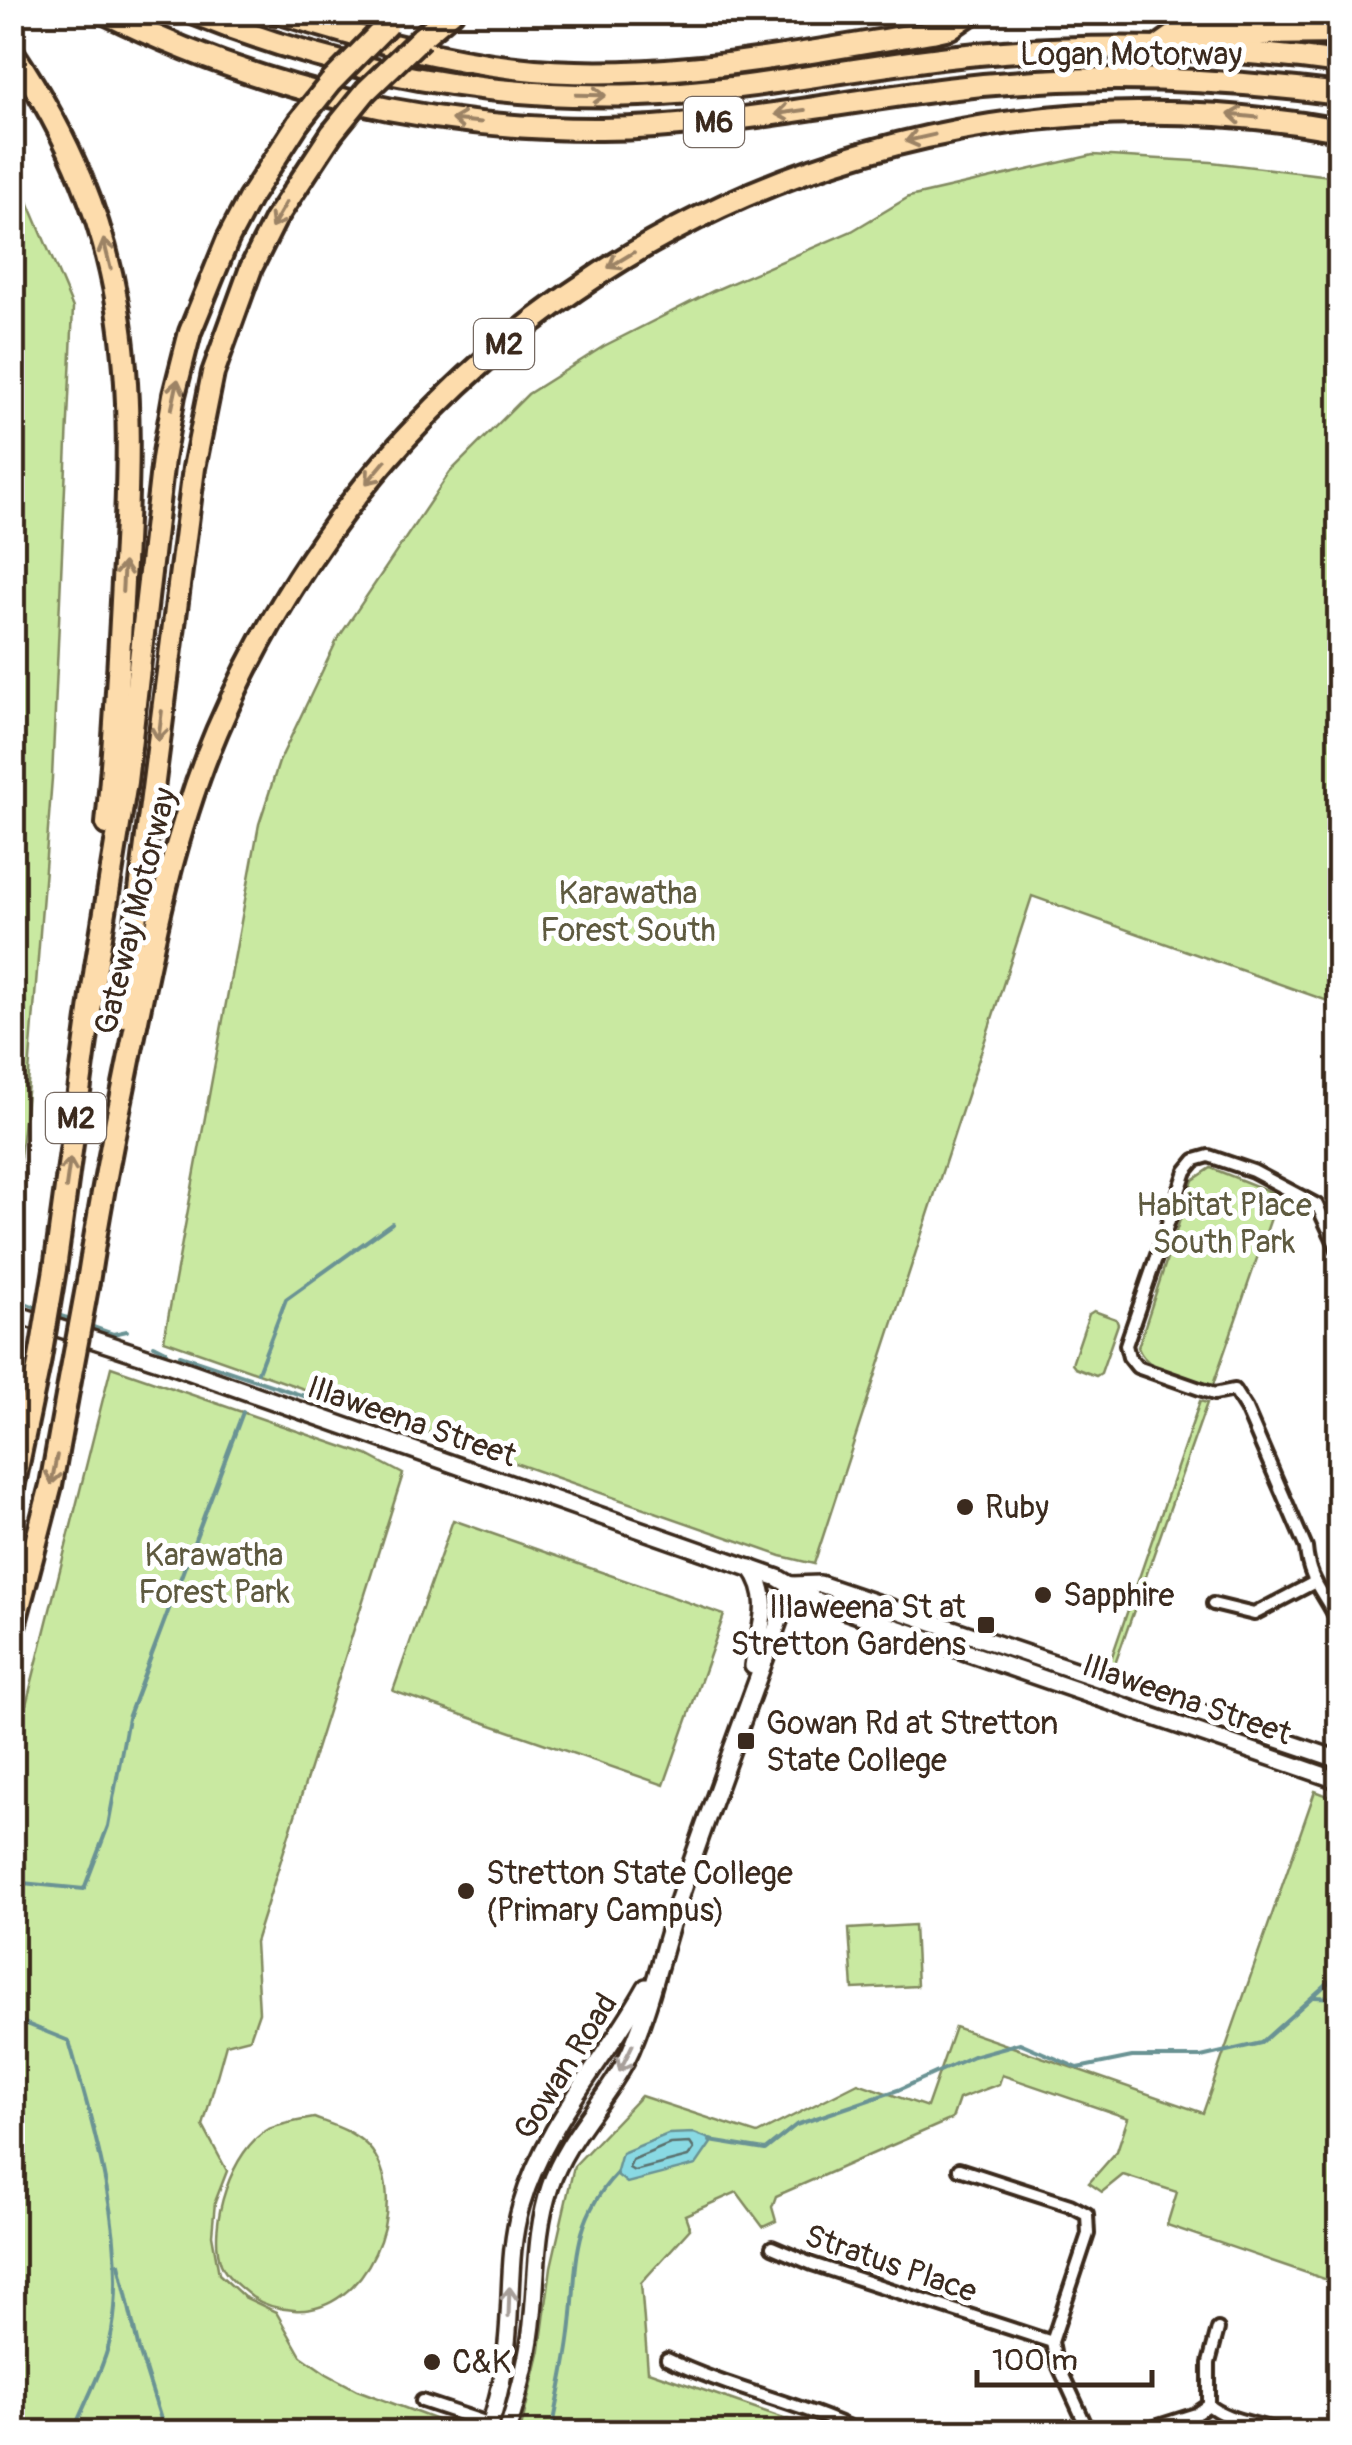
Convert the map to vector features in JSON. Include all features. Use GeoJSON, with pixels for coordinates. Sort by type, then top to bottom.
{"type":"FeatureCollection","features":[{"type":"Feature","properties":{"kind":"highway","name":"Logan Motorway"},"geometry":{"type":"LineString","coordinates":[[104,12],[175,46],[298,88],[418,114],[535,127],[602,129],[705,124],[947,88],[1083,78],[1209,80],[1340,94]]}},
{"type":"Feature","properties":{"kind":"highway","name":"Logan Motorway"},"geometry":{"type":"LineString","coordinates":[[190,12],[288,48],[374,71],[473,88],[554,94],[711,91],[976,54],[1156,48],[1232,51],[1340,63]]}},
{"type":"Feature","properties":{"kind":"highway"},"geometry":{"type":"LineString","coordinates":[[277,12],[354,37],[428,54],[564,71],[752,62],[950,28],[973,12]]}},
{"type":"Feature","properties":{"kind":"highway"},"geometry":{"type":"LineString","coordinates":[[114,1122],[112,1094],[194,468],[222,344],[251,268],[275,220],[332,133],[366,91],[452,12]]}},
{"type":"Feature","properties":{"kind":"highway","name":"Gateway Motorway"},"geometry":{"type":"LineString","coordinates":[[12,1494],[56,1270],[96,967],[126,782],[162,458],[190,332],[228,239],[256,186],[330,83],[393,19]]}},
{"type":"Feature","properties":{"kind":"highway"},"geometry":{"type":"LineString","coordinates":[[1156,48],[1175,34],[1340,33]]}},
{"type":"Feature","properties":{"kind":"highway"},"geometry":{"type":"LineString","coordinates":[[12,50],[56,121],[93,204],[116,288],[127,364],[130,466],[112,776],[94,936],[96,967]]}},
{"type":"Feature","properties":{"kind":"highway","name":"Gateway Motorway"},"geometry":{"type":"LineString","coordinates":[[12,1634],[51,1485],[114,1122],[174,854],[195,790],[239,684],[297,580],[368,482],[422,420],[507,341],[600,272],[702,215],[784,179],[894,144],[972,126],[1102,112],[1223,114],[1340,130]]}},
{"type":"Feature","properties":{"kind":"main road","name":"Illaweena Street"},"geometry":{"type":"LineString","coordinates":[[12,1313],[752,1568],[815,1600],[1340,1781]]}},
{"type":"Feature","properties":{"kind":"main road"},"geometry":{"type":"LineString","coordinates":[[749,1700],[764,1619],[761,1588],[752,1568]]}},
{"type":"Feature","properties":{"kind":"main road","name":"Illaweena Street"},"geometry":{"type":"LineString","coordinates":[[792,1585],[820,1584],[1340,1760]]}},
{"type":"Feature","properties":{"kind":"main road","name":"Gowan Road"},"geometry":{"type":"LineString","coordinates":[[508,2432],[527,2356],[538,2252],[551,2183],[571,2142],[612,2086],[646,2014],[658,1966],[792,1585]]}},
{"type":"Feature","properties":{"kind":"main road"},"geometry":{"type":"LineString","coordinates":[[1089,1694],[1096,1675]]}},
{"type":"Feature","properties":{"kind":"main road"},"geometry":{"type":"LineString","coordinates":[[1298,1746],[1302,1768]]}},
{"type":"Feature","properties":{"kind":"main road","name":"Gowan Road"},"geometry":{"type":"LineString","coordinates":[[490,2428],[503,2380],[510,2274],[524,2196],[542,2152],[576,2092],[610,2048],[658,1966]]}},
{"type":"Feature","properties":{"kind":"street"},"geometry":{"type":"LineString","coordinates":[[1340,1254],[1317,1204],[1253,1171],[1209,1156],[1195,1160],[1186,1171],[1126,1345],[1129,1357],[1138,1367],[1214,1394],[1234,1390],[1246,1409],[1306,1548],[1308,1571],[1331,1603],[1340,1627]]}},
{"type":"Feature","properties":{"kind":"street"},"geometry":{"type":"LineString","coordinates":[[1213,1604],[1254,1614],[1314,1583]]}},
{"type":"Feature","properties":{"kind":"street"},"geometry":{"type":"LineString","coordinates":[[958,2169],[1087,2214],[1088,2234],[1052,2342],[1055,2358],[1089,2432]]}},
{"type":"Feature","properties":{"kind":"street","name":"Stratus Place"},"geometry":{"type":"LineString","coordinates":[[772,2246],[812,2264],[1052,2342]]}},
{"type":"Feature","properties":{"kind":"street"},"geometry":{"type":"LineString","coordinates":[[1218,2329],[1208,2363],[1209,2405],[1218,2414],[1251,2420],[1281,2432]]}},
{"type":"Feature","properties":{"kind":"street"},"geometry":{"type":"LineString","coordinates":[[666,2359],[703,2377],[860,2432]]}},
{"type":"Feature","properties":{"kind":"street"},"geometry":{"type":"LineString","coordinates":[[422,2401],[490,2428]]}},
{"type":"Feature","properties":{"kind":"street"},"geometry":{"type":"LineString","coordinates":[[1139,2432],[1196,2414],[1209,2405]]}},
{"type":"Feature","properties":{"kind":"green space","name":"Karawatha Forest South"},"geometry":{"type":"Polygon","coordinates":[[[1093,155],[1211,162],[1339,177],[1339,1005],[1032,896],[814,1564],[781,1556],[164,1340],[259,824],[279,762],[337,640],[450,472],[528,394],[604,346],[713,291],[852,231],[909,197],[1093,155]]]}},
{"type":"Feature","properties":{"kind":"green space"},"geometry":{"type":"Polygon","coordinates":[[[13,166],[73,308],[52,778],[13,1222],[13,166]]]}},
{"type":"Feature","properties":{"kind":"green space","name":"Habitat Place South Park"},"geometry":{"type":"Polygon","coordinates":[[[1211,1168],[1279,1195],[1213,1385],[1159,1368],[1138,1347],[1193,1180],[1211,1168]]]}},
{"type":"Feature","properties":{"kind":"green space"},"geometry":{"type":"Polygon","coordinates":[[[1094,1311],[1116,1319],[1118,1324],[1101,1373],[1096,1376],[1072,1364],[1089,1314],[1094,1311]]]}},
{"type":"Feature","properties":{"kind":"green space","name":"Karawatha Forest Park"},"geometry":{"type":"Polygon","coordinates":[[[111,1367],[367,1455],[403,1474],[255,1942],[259,2012],[250,2038],[226,2044],[203,2126],[227,2171],[215,2202],[212,2235],[219,2274],[244,2297],[276,2312],[301,2356],[327,2374],[357,2390],[469,2432],[13,2432],[13,1748],[111,1367]]]}},
{"type":"Feature","properties":{"kind":"green space"},"geometry":{"type":"Polygon","coordinates":[[[1200,1401],[1207,1403],[1115,1664],[1110,1662],[1200,1401]]]}},
{"type":"Feature","properties":{"kind":"green space"},"geometry":{"type":"Polygon","coordinates":[[[453,1520],[724,1615],[664,1785],[393,1691],[453,1520]]]}},
{"type":"Feature","properties":{"kind":"green space"},"geometry":{"type":"Polygon","coordinates":[[[1315,1791],[1339,1800],[1339,2284],[1167,2225],[1177,2192],[1123,2175],[1102,2192],[1089,2183],[1117,2151],[1128,2118],[1002,2075],[999,2084],[959,2099],[952,2119],[776,2196],[772,2207],[776,2221],[763,2227],[737,2192],[685,2215],[690,2229],[641,2283],[648,2371],[810,2427],[808,2432],[520,2432],[540,2350],[551,2267],[574,2166],[641,2096],[757,2134],[858,2083],[927,2107],[955,2027],[1203,2113],[1315,1791]]]}},
{"type":"Feature","properties":{"kind":"green space"},"geometry":{"type":"Polygon","coordinates":[[[914,1925],[917,1986],[853,1989],[849,1929],[914,1925]]]}},
{"type":"Feature","properties":{"kind":"green space"},"geometry":{"type":"Polygon","coordinates":[[[314,2118],[353,2134],[372,2151],[383,2174],[387,2200],[384,2227],[361,2276],[342,2295],[320,2307],[283,2309],[252,2297],[223,2269],[217,2230],[220,2210],[234,2170],[256,2139],[274,2127],[314,2118]]]}},
{"type":"Feature","properties":{"kind":"water"},"geometry":{"type":"Polygon","coordinates":[[[694,2133],[713,2140],[696,2165],[627,2183],[616,2174],[622,2153],[668,2134],[694,2133]]]}},
{"type":"Feature","properties":{"kind":"waterway"},"geometry":{"type":"LineString","coordinates":[[258,1372],[286,1299],[392,1223]]}},
{"type":"Feature","properties":{"kind":"waterway"},"geometry":{"type":"LineString","coordinates":[[12,1298],[41,1309]]}},
{"type":"Feature","properties":{"kind":"waterway"},"geometry":{"type":"LineString","coordinates":[[54,1314],[74,1320]]}},
{"type":"Feature","properties":{"kind":"waterway"},"geometry":{"type":"LineString","coordinates":[[87,1325],[113,1334],[127,1331]]}},
{"type":"Feature","properties":{"kind":"waterway"},"geometry":{"type":"LineString","coordinates":[[154,1345],[166,1351]]}},
{"type":"Feature","properties":{"kind":"waterway"},"geometry":{"type":"LineString","coordinates":[[180,1355],[304,1396]]}},
{"type":"Feature","properties":{"kind":"waterway"},"geometry":{"type":"LineString","coordinates":[[12,1882],[84,1889],[108,1826],[128,1718],[243,1412]]}},
{"type":"Feature","properties":{"kind":"waterway"},"geometry":{"type":"LineString","coordinates":[[710,2141],[765,2150],[796,2125],[898,2090],[973,2056],[1020,2043],[1078,2068],[1132,2057],[1201,2057],[1261,2043],[1340,1972]]}},
{"type":"Feature","properties":{"kind":"waterway"},"geometry":{"type":"LineString","coordinates":[[1314,1997],[1340,1998]]}},
{"type":"Feature","properties":{"kind":"waterway"},"geometry":{"type":"LineString","coordinates":[[12,2018],[69,2041],[98,2147],[112,2222],[116,2260],[112,2331],[101,2369],[73,2432]]}},
{"type":"Feature","properties":{"kind":"waterway"},"geometry":{"type":"LineString","coordinates":[[552,2432],[568,2346],[578,2249],[590,2211],[616,2174]]}},
{"type":"Feature","properties":{"kind":"waterway"},"geometry":{"type":"LineString","coordinates":[[119,2264],[139,2350],[165,2432]]}},
{"type":"Feature","properties":{"kind":"place","name":"Ruby"},"geometry":{"type":"Point","coordinates":[965,1507]}},
{"type":"Feature","properties":{"kind":"place","name":"Sapphire"},"geometry":{"type":"Point","coordinates":[1043,1595]}},
{"type":"Feature","properties":{"kind":"place","name":"Illaweena St at Stretton Gardens"},"geometry":{"type":"Point","coordinates":[986,1625]}},
{"type":"Feature","properties":{"kind":"place","name":"Gowan Rd at Stretton State College"},"geometry":{"type":"Point","coordinates":[746,1741]}},
{"type":"Feature","properties":{"kind":"place","name":"Stretton State College (Primary Campus)"},"geometry":{"type":"Point","coordinates":[466,1891]}},
{"type":"Feature","properties":{"kind":"place","name":"C&K"},"geometry":{"type":"Point","coordinates":[432,2362]}}]}
